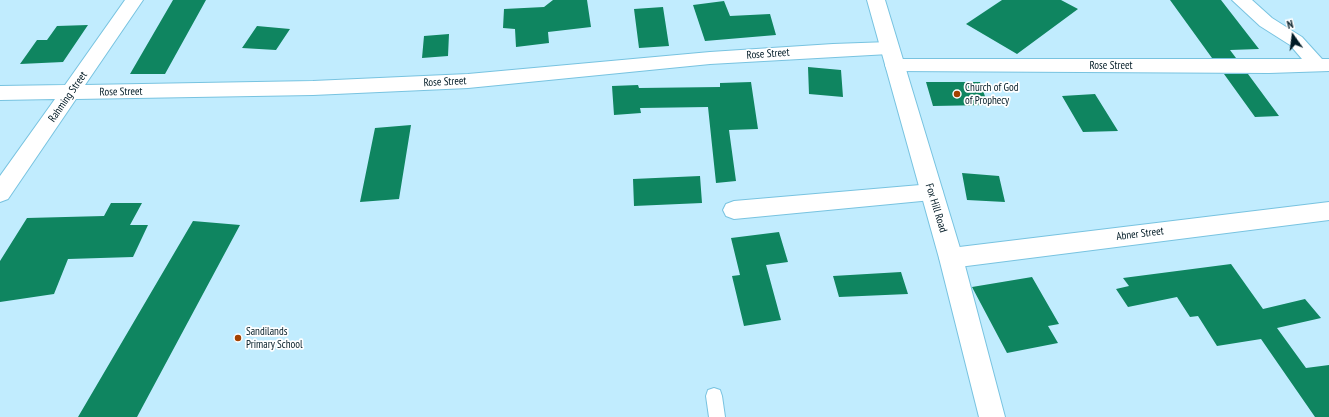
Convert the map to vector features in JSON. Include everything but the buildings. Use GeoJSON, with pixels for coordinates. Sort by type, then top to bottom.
{"type":"FeatureCollection","features":[{"type":"Feature","properties":{"kind":"street","name":"Rahming Street"},"geometry":{"type":"LineString","coordinates":[[0,193],[71,93],[134,0]]}},
{"type":"Feature","properties":{"kind":"street","name":"Fox Hill Road"},"geometry":{"type":"LineString","coordinates":[[876,0],[952,258],[992,417]]}},
{"type":"Feature","properties":{"kind":"street"},"geometry":{"type":"LineString","coordinates":[[1241,0],[1266,22],[1296,41],[1326,65]]}},
{"type":"Feature","properties":{"kind":"street","name":"Rose Street"},"geometry":{"type":"LineString","coordinates":[[0,93],[313,88],[468,81],[710,58],[833,50],[892,57],[1269,67],[1326,65]]}},
{"type":"Feature","properties":{"kind":"street"},"geometry":{"type":"LineString","coordinates":[[734,210],[932,192]]}},
{"type":"Feature","properties":{"kind":"street","name":"Abner Street"},"geometry":{"type":"LineString","coordinates":[[952,258],[1329,211]]}},
{"type":"Feature","properties":{"kind":"lane"},"geometry":{"type":"LineString","coordinates":[[714,396],[717,417]]}},
{"type":"Feature","properties":{"kind":"place","name":"Church of God of Prophecy"},"geometry":{"type":"Point","coordinates":[957,94]}},
{"type":"Feature","properties":{"kind":"place","name":"Sandilands Primary School"},"geometry":{"type":"Point","coordinates":[238,338]}}]}
